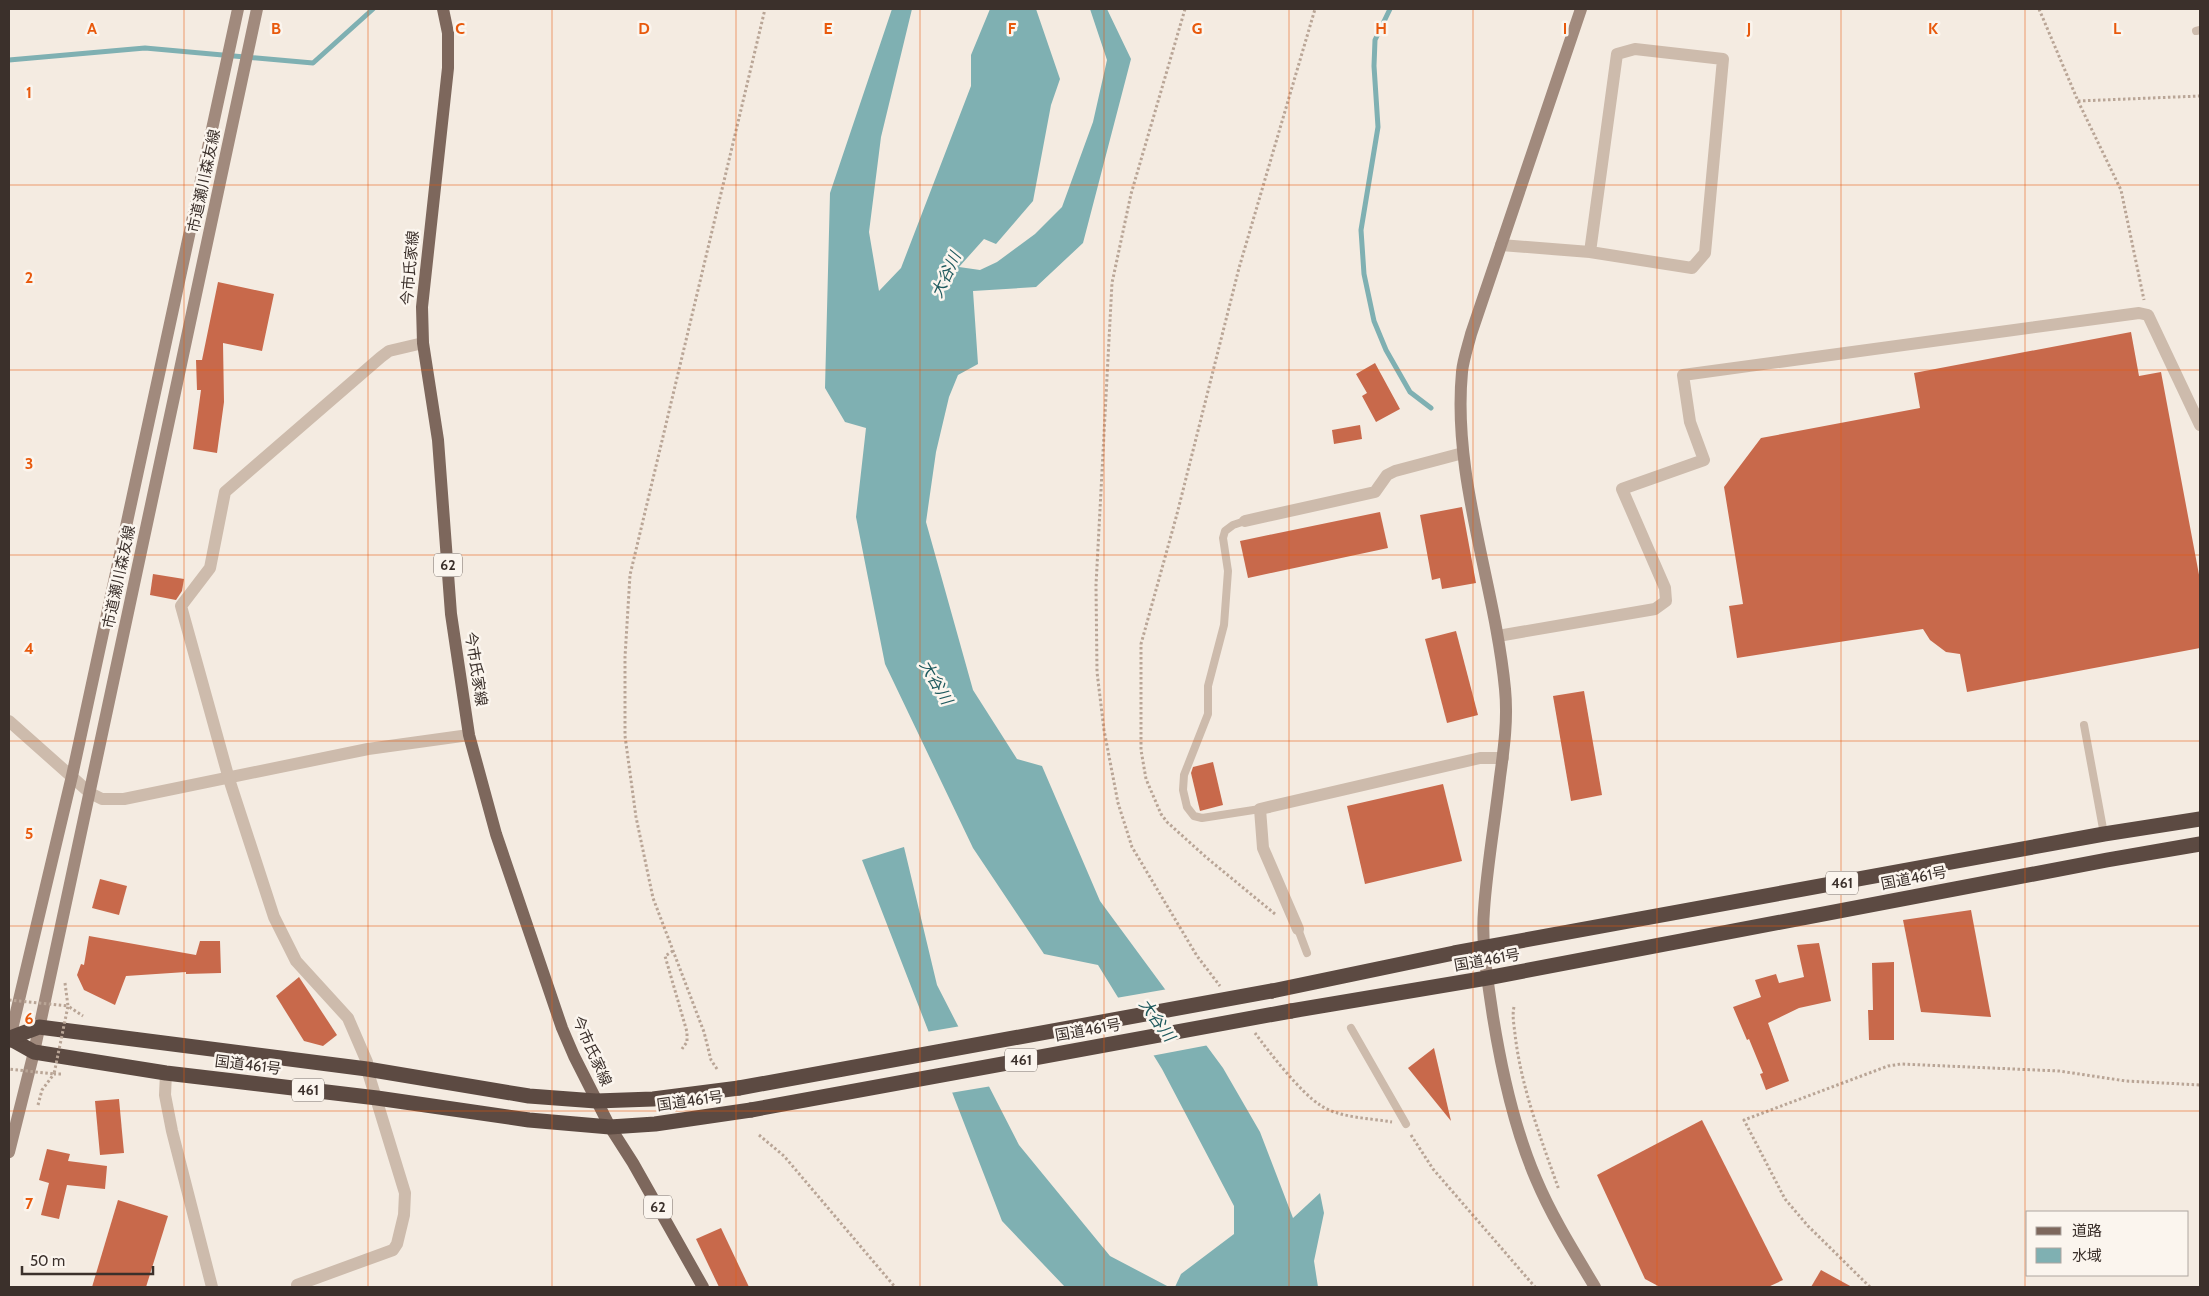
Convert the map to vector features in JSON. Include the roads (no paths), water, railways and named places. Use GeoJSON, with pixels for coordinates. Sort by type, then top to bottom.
{"type":"FeatureCollection","features":[{"type":"Feature","properties":{"kind":"highway","name":"国道461号"},"geometry":{"type":"LineString","coordinates":[[9,1040],[39,1027],[367,1069],[529,1096],[596,1100],[653,1099],[739,1088],[1272,991],[1484,948],[2104,834],[2200,819]]}},
{"type":"Feature","properties":{"kind":"highway","name":"国道461号"},"geometry":{"type":"LineString","coordinates":[[9,1040],[34,1052],[166,1074],[377,1098],[529,1120],[610,1127],[655,1124],[751,1110],[1291,1010],[1487,978],[2200,844]]}},
{"type":"Feature","properties":{"kind":"main road","name":"今市氏家線"},"geometry":{"type":"LineString","coordinates":[[444,9],[448,33],[448,68],[422,307],[423,343],[438,440],[451,614],[469,735],[496,834],[562,1028],[610,1127],[633,1163],[703,1287]]}},
{"type":"Feature","properties":{"kind":"street","name":"市道瀬川森友線"},"geometry":{"type":"LineString","coordinates":[[9,1040],[72,776],[238,9]]}},
{"type":"Feature","properties":{"kind":"street","name":"市道瀬川森友線"},"geometry":{"type":"LineString","coordinates":[[9,1152],[34,1052],[257,9]]}},
{"type":"Feature","properties":{"kind":"street"},"geometry":{"type":"LineString","coordinates":[[1582,9],[1471,334],[1462,369],[1460,411],[1463,453],[1498,636],[1506,691],[1503,758],[1484,909],[1484,948],[1487,978],[1499,1053],[1524,1148],[1546,1203],[1595,1287]]}},
{"type":"Feature","properties":{"kind":"street"},"geometry":{"type":"LineString","coordinates":[[1501,245],[1590,252],[1692,268],[1705,253],[1723,59],[1635,49],[1617,54],[1590,252]]}},
{"type":"Feature","properties":{"kind":"street"},"geometry":{"type":"LineString","coordinates":[[1498,636],[1655,609],[1666,601],[1665,588],[1622,489],[1704,460],[1690,422],[1683,375],[2139,312],[2148,315],[2200,425]]}},
{"type":"Feature","properties":{"kind":"street"},"geometry":{"type":"LineString","coordinates":[[297,1285],[393,1250],[397,1244],[404,1215],[406,1193],[367,1069],[367,1062],[348,1018],[296,961],[274,916],[229,779],[181,606],[210,568],[225,492],[381,357],[389,351],[423,343]]}},
{"type":"Feature","properties":{"kind":"street"},"geometry":{"type":"LineString","coordinates":[[1245,521],[1375,492],[1387,475],[1395,471],[1463,453]]}},
{"type":"Feature","properties":{"kind":"street"},"geometry":{"type":"LineString","coordinates":[[9,720],[90,793],[102,799],[124,799],[368,749],[469,735]]}},
{"type":"Feature","properties":{"kind":"street"},"geometry":{"type":"LineString","coordinates":[[1298,929],[1263,848],[1260,809],[1480,758],[1491,756],[1503,758]]}},
{"type":"Feature","properties":{"kind":"street"},"geometry":{"type":"LineString","coordinates":[[166,1074],[165,1095],[172,1131],[212,1287]]}},
{"type":"Feature","properties":{"kind":"lane"},"geometry":{"type":"LineString","coordinates":[[1245,521],[1233,525],[1224,531],[1223,538],[1228,571],[1224,625],[1208,686],[1208,714],[1187,763],[1183,790],[1187,807],[1194,816],[1202,818],[1260,809]]}},
{"type":"Feature","properties":{"kind":"lane"},"geometry":{"type":"LineString","coordinates":[[2084,725],[2104,834]]}},
{"type":"Feature","properties":{"kind":"lane"},"geometry":{"type":"LineString","coordinates":[[1298,929],[1307,953]]}},
{"type":"Feature","properties":{"kind":"lane"},"geometry":{"type":"LineString","coordinates":[[1351,1028],[1406,1124]]}},
{"type":"Feature","properties":{"kind":"water","name":"大谷川"},"geometry":{"type":"Polygon","coordinates":[[[892,9],[912,9],[881,137],[869,232],[879,291],[901,268],[971,86],[971,55],[990,9],[1036,9],[1060,79],[1051,105],[1033,201],[996,244],[984,239],[959,267],[980,270],[997,262],[1035,234],[1062,207],[1093,122],[1107,60],[1090,9],[1107,9],[1131,59],[1083,243],[1036,287],[973,291],[978,364],[958,375],[949,397],[936,452],[926,522],[973,690],[1017,759],[1042,766],[1100,901],[1223,1068],[1260,1132],[1293,1218],[1320,1193],[1324,1213],[1314,1261],[1318,1287],[1175,1287],[1181,1274],[1234,1234],[1234,1206],[1162,1069],[1098,965],[1044,954],[973,848],[885,664],[856,517],[866,428],[845,422],[825,388],[830,193],[892,9]]]}},
{"type":"Feature","properties":{"kind":"water"},"geometry":{"type":"Polygon","coordinates":[[[904,847],[937,985],[1019,1145],[1110,1256],[1169,1287],[1065,1287],[1002,1221],[862,860],[904,847]]]}},
{"type":"Feature","properties":{"kind":"waterway"},"geometry":{"type":"LineString","coordinates":[[9,60],[145,48],[313,63],[373,9]]}},
{"type":"Feature","properties":{"kind":"waterway"},"geometry":{"type":"LineString","coordinates":[[1390,9],[1375,40],[1374,66],[1378,127],[1361,230],[1364,274],[1374,321],[1386,350],[1410,392],[1431,408]]}}]}
